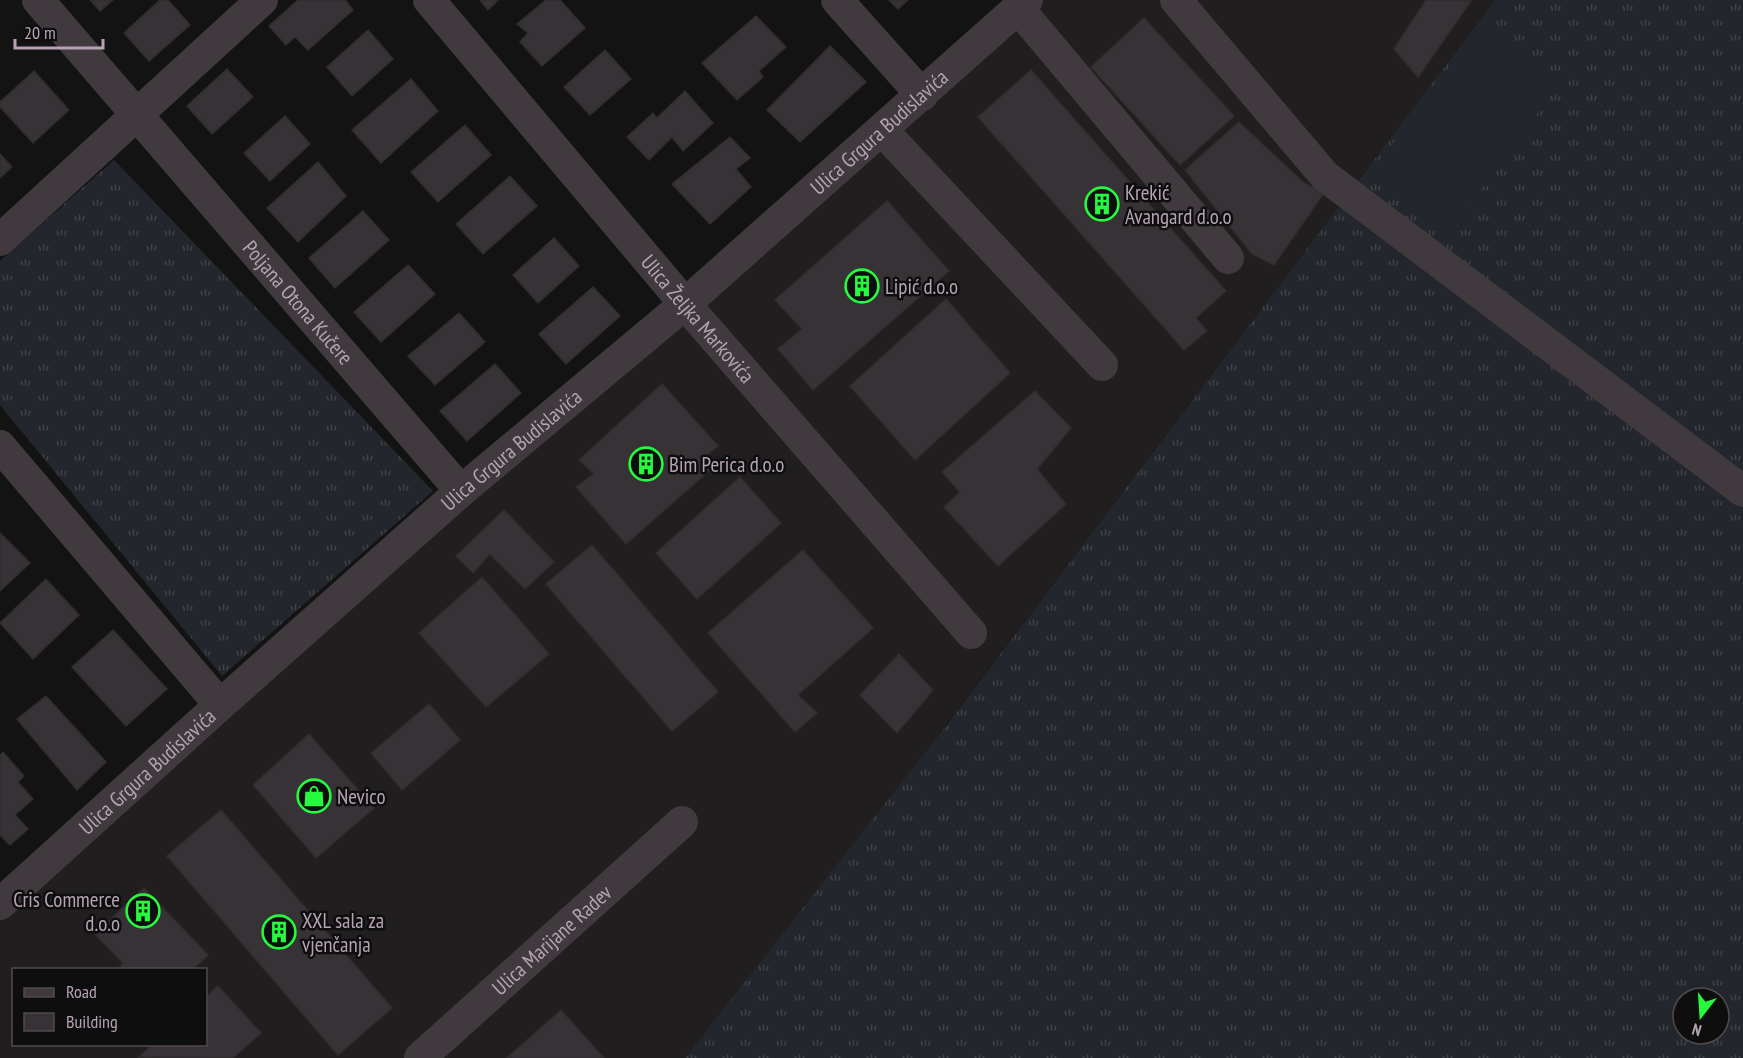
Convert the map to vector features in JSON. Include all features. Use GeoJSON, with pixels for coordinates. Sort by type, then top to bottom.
{"type":"FeatureCollection","features":[{"type":"Feature","properties":{"kind":"street","name":"Poljana Otona Kučere"},"geometry":{"type":"LineString","coordinates":[[38,0],[461,491]]}},
{"type":"Feature","properties":{"kind":"street"},"geometry":{"type":"LineString","coordinates":[[0,240],[261,0]]}},
{"type":"Feature","properties":{"kind":"street","name":"Ulica Željka Markovića"},"geometry":{"type":"LineString","coordinates":[[429,0],[685,304],[971,633]]}},
{"type":"Feature","properties":{"kind":"street"},"geometry":{"type":"LineString","coordinates":[[837,0],[922,95]]}},
{"type":"Feature","properties":{"kind":"street"},"geometry":{"type":"LineString","coordinates":[[1176,0],[1325,177],[1743,491]]}},
{"type":"Feature","properties":{"kind":"street"},"geometry":{"type":"LineString","coordinates":[[1023,4],[1228,258]]}},
{"type":"Feature","properties":{"kind":"street","name":"Ulica Grgura Budislavića"},"geometry":{"type":"LineString","coordinates":[[0,904],[461,491],[685,304],[1023,4]]}},
{"type":"Feature","properties":{"kind":"street"},"geometry":{"type":"LineString","coordinates":[[882,130],[1102,365]]}},
{"type":"Feature","properties":{"kind":"street"},"geometry":{"type":"LineString","coordinates":[[0,446],[220,705]]}},
{"type":"Feature","properties":{"kind":"street","name":"Ulica Marijane Radev"},"geometry":{"type":"LineString","coordinates":[[420,1058],[682,822]]}},
{"type":"Feature","properties":{"kind":"shaded area"},"geometry":{"type":"Polygon","coordinates":[[[1027,0],[1495,0],[694,1058],[0,1058],[0,904],[1027,0]]]}},
{"type":"Feature","properties":{"kind":"green space"},"geometry":{"type":"Polygon","coordinates":[[[1495,0],[1743,0],[1743,1058],[685,1058],[942,731],[1495,0]]]}},
{"type":"Feature","properties":{"kind":"green space"},"geometry":{"type":"Polygon","coordinates":[[[1481,24],[1560,82],[1451,230],[1372,172],[1481,24]]]}},
{"type":"Feature","properties":{"kind":"green space"},"geometry":{"type":"Polygon","coordinates":[[[114,160],[433,491],[222,676],[0,405],[0,261],[114,160]]]}},
{"type":"Feature","properties":{"kind":"building"},"geometry":{"type":"Polygon","coordinates":[[[90,0],[113,0],[100,11],[90,0]]]}},
{"type":"Feature","properties":{"kind":"building"},"geometry":{"type":"Polygon","coordinates":[[[160,0],[168,0],[190,25],[149,61],[124,33],[160,0]]]}},
{"type":"Feature","properties":{"kind":"building"},"geometry":{"type":"Polygon","coordinates":[[[298,0],[345,0],[353,10],[308,50],[295,37],[286,45],[269,26],[298,0]]]}},
{"type":"Feature","properties":{"kind":"building"},"geometry":{"type":"Polygon","coordinates":[[[480,0],[498,0],[488,10],[480,0]]]}},
{"type":"Feature","properties":{"kind":"building"},"geometry":{"type":"Polygon","coordinates":[[[546,0],[560,0],[585,28],[542,66],[520,42],[528,33],[517,24],[546,0]]]}},
{"type":"Feature","properties":{"kind":"building"},"geometry":{"type":"Polygon","coordinates":[[[889,0],[908,0],[898,9],[889,0]]]}},
{"type":"Feature","properties":{"kind":"building"},"geometry":{"type":"Polygon","coordinates":[[[1426,0],[1471,1],[1418,77],[1394,49],[1426,0]]]}},
{"type":"Feature","properties":{"kind":"building"},"geometry":{"type":"Polygon","coordinates":[[[756,16],[786,47],[759,71],[763,77],[737,100],[702,63],[756,16]]]}},
{"type":"Feature","properties":{"kind":"building"},"geometry":{"type":"Polygon","coordinates":[[[1144,18],[1234,116],[1180,165],[1091,67],[1144,18]]]}},
{"type":"Feature","properties":{"kind":"building"},"geometry":{"type":"Polygon","coordinates":[[[368,30],[393,59],[352,96],[327,67],[368,30]]]}},
{"type":"Feature","properties":{"kind":"building"},"geometry":{"type":"Polygon","coordinates":[[[830,46],[866,82],[800,142],[767,110],[830,46]]]}},
{"type":"Feature","properties":{"kind":"building"},"geometry":{"type":"Polygon","coordinates":[[[605,50],[631,79],[590,115],[564,87],[605,50]]]}},
{"type":"Feature","properties":{"kind":"building"},"geometry":{"type":"Polygon","coordinates":[[[227,69],[253,97],[212,134],[187,106],[227,69]]]}},
{"type":"Feature","properties":{"kind":"building","name":"Krekić Avangard d.o.o"},"geometry":{"type":"Polygon","coordinates":[[[1031,70],[1226,291],[1196,318],[1207,331],[1184,350],[978,117],[1031,70]]]}},
{"type":"Feature","properties":{"kind":"building"},"geometry":{"type":"Polygon","coordinates":[[[34,71],[69,110],[33,143],[0,107],[0,102],[34,71]]]}},
{"type":"Feature","properties":{"kind":"building"},"geometry":{"type":"Polygon","coordinates":[[[411,79],[438,111],[381,163],[352,130],[411,79]]]}},
{"type":"Feature","properties":{"kind":"building"},"geometry":{"type":"Polygon","coordinates":[[[685,91],[713,123],[683,151],[672,137],[649,160],[627,137],[653,113],[657,118],[685,91]]]}},
{"type":"Feature","properties":{"kind":"building"},"geometry":{"type":"Polygon","coordinates":[[[285,116],[310,144],[270,181],[244,153],[285,116]]]}},
{"type":"Feature","properties":{"kind":"building"},"geometry":{"type":"Polygon","coordinates":[[[1239,122],[1304,183],[1324,193],[1274,265],[1252,254],[1185,170],[1239,122]]]}},
{"type":"Feature","properties":{"kind":"building"},"geometry":{"type":"Polygon","coordinates":[[[465,125],[491,155],[438,202],[411,172],[465,125]]]}},
{"type":"Feature","properties":{"kind":"building"},"geometry":{"type":"Polygon","coordinates":[[[730,137],[750,158],[736,169],[751,187],[710,224],[672,184],[730,137]]]}},
{"type":"Feature","properties":{"kind":"building"},"geometry":{"type":"Polygon","coordinates":[[[0,154],[12,167],[0,178],[0,154]]]}},
{"type":"Feature","properties":{"kind":"building"},"geometry":{"type":"Polygon","coordinates":[[[318,162],[346,196],[298,242],[267,208],[318,162]]]}},
{"type":"Feature","properties":{"kind":"building"},"geometry":{"type":"Polygon","coordinates":[[[510,176],[537,206],[483,254],[456,224],[510,176]]]}},
{"type":"Feature","properties":{"kind":"building","name":"Lipić d.o.o"},"geometry":{"type":"Polygon","coordinates":[[[887,201],[949,271],[813,390],[778,349],[802,329],[775,300],[887,201]]]}},
{"type":"Feature","properties":{"kind":"building"},"geometry":{"type":"Polygon","coordinates":[[[363,211],[389,240],[335,288],[309,258],[363,211]]]}},
{"type":"Feature","properties":{"kind":"building"},"geometry":{"type":"Polygon","coordinates":[[[554,238],[579,266],[538,303],[513,275],[554,238]]]}},
{"type":"Feature","properties":{"kind":"building"},"geometry":{"type":"Polygon","coordinates":[[[408,265],[435,294],[381,342],[354,312],[408,265]]]}},
{"type":"Feature","properties":{"kind":"building"},"geometry":{"type":"Polygon","coordinates":[[[593,287],[620,316],[566,364],[539,334],[593,287]]]}},
{"type":"Feature","properties":{"kind":"building"},"geometry":{"type":"Polygon","coordinates":[[[946,299],[1010,373],[915,460],[850,386],[946,299]]]}},
{"type":"Feature","properties":{"kind":"building"},"geometry":{"type":"Polygon","coordinates":[[[459,313],[485,342],[435,385],[408,356],[459,313]]]}},
{"type":"Feature","properties":{"kind":"building"},"geometry":{"type":"Polygon","coordinates":[[[495,364],[521,393],[467,441],[440,411],[495,364]]]}},
{"type":"Feature","properties":{"kind":"building","name":"Bim Perica d.o.o"},"geometry":{"type":"Polygon","coordinates":[[[662,384],[718,446],[702,459],[711,469],[626,544],[576,487],[594,474],[579,460],[662,384]]]}},
{"type":"Feature","properties":{"kind":"building"},"geometry":{"type":"Polygon","coordinates":[[[1035,391],[1071,428],[1037,469],[1066,504],[998,566],[944,507],[960,492],[942,472],[1035,391]]]}},
{"type":"Feature","properties":{"kind":"building"},"geometry":{"type":"Polygon","coordinates":[[[740,477],[781,523],[697,599],[656,553],[740,477]]]}},
{"type":"Feature","properties":{"kind":"building"},"geometry":{"type":"Polygon","coordinates":[[[504,510],[554,562],[525,589],[490,554],[473,573],[456,556],[504,510]]]}},
{"type":"Feature","properties":{"kind":"building"},"geometry":{"type":"Polygon","coordinates":[[[0,533],[30,563],[0,591],[0,533]]]}},
{"type":"Feature","properties":{"kind":"building"},"geometry":{"type":"Polygon","coordinates":[[[592,545],[718,692],[672,731],[546,584],[592,545]]]}},
{"type":"Feature","properties":{"kind":"building"},"geometry":{"type":"Polygon","coordinates":[[[803,550],[873,628],[798,695],[817,713],[795,732],[708,633],[803,550]]]}},
{"type":"Feature","properties":{"kind":"building"},"geometry":{"type":"Polygon","coordinates":[[[482,577],[549,654],[486,707],[419,633],[482,577]]]}},
{"type":"Feature","properties":{"kind":"building"},"geometry":{"type":"Polygon","coordinates":[[[46,579],[79,615],[33,659],[0,623],[46,579]]]}},
{"type":"Feature","properties":{"kind":"building"},"geometry":{"type":"Polygon","coordinates":[[[113,630],[167,689],[126,726],[72,667],[113,630]]]}},
{"type":"Feature","properties":{"kind":"building"},"geometry":{"type":"Polygon","coordinates":[[[899,654],[933,690],[897,733],[860,695],[899,654]]]}},
{"type":"Feature","properties":{"kind":"building"},"geometry":{"type":"Polygon","coordinates":[[[46,696],[106,762],[77,790],[17,719],[46,696]]]}},
{"type":"Feature","properties":{"kind":"building"},"geometry":{"type":"Polygon","coordinates":[[[429,704],[460,740],[402,790],[371,753],[429,704]]]}},
{"type":"Feature","properties":{"kind":"building","name":"Nevico"},"geometry":{"type":"Polygon","coordinates":[[[309,734],[374,808],[316,858],[253,785],[309,734]]]}},
{"type":"Feature","properties":{"kind":"building"},"geometry":{"type":"Polygon","coordinates":[[[3,752],[24,776],[18,782],[33,799],[15,815],[28,829],[10,845],[0,835],[0,755],[3,752]]]}},
{"type":"Feature","properties":{"kind":"building","name":"XXL sala za vjenčanja"},"geometry":{"type":"Polygon","coordinates":[[[221,810],[392,1008],[338,1055],[167,856],[221,810]]]}},
{"type":"Feature","properties":{"kind":"building","name":"Cris Commerce d.o.o"},"geometry":{"type":"Polygon","coordinates":[[[144,888],[208,955],[194,968],[119,968],[123,963],[95,934],[144,888]]]}},
{"type":"Feature","properties":{"kind":"building"},"geometry":{"type":"Polygon","coordinates":[[[218,986],[261,1033],[233,1058],[139,1057],[151,1046],[207,1046],[207,996],[218,986]]]}},
{"type":"Feature","properties":{"kind":"building"},"geometry":{"type":"Polygon","coordinates":[[[561,1010],[604,1058],[507,1058],[561,1010]]]}},
{"type":"Feature","properties":{"kind":"place","name":"Krekić Avangard d.o.o"},"geometry":{"type":"Point","coordinates":[1102,204]}},
{"type":"Feature","properties":{"kind":"place","name":"Lipić d.o.o"},"geometry":{"type":"Point","coordinates":[862,286]}},
{"type":"Feature","properties":{"kind":"place","name":"Bim Perica d.o.o"},"geometry":{"type":"Point","coordinates":[646,464]}},
{"type":"Feature","properties":{"kind":"place","name":"Nevico"},"geometry":{"type":"Point","coordinates":[314,796]}},
{"type":"Feature","properties":{"kind":"place","name":"Cris Commerce d.o.o"},"geometry":{"type":"Point","coordinates":[143,911]}},
{"type":"Feature","properties":{"kind":"place","name":"XXL sala za vjenčanja"},"geometry":{"type":"Point","coordinates":[279,932]}}]}
